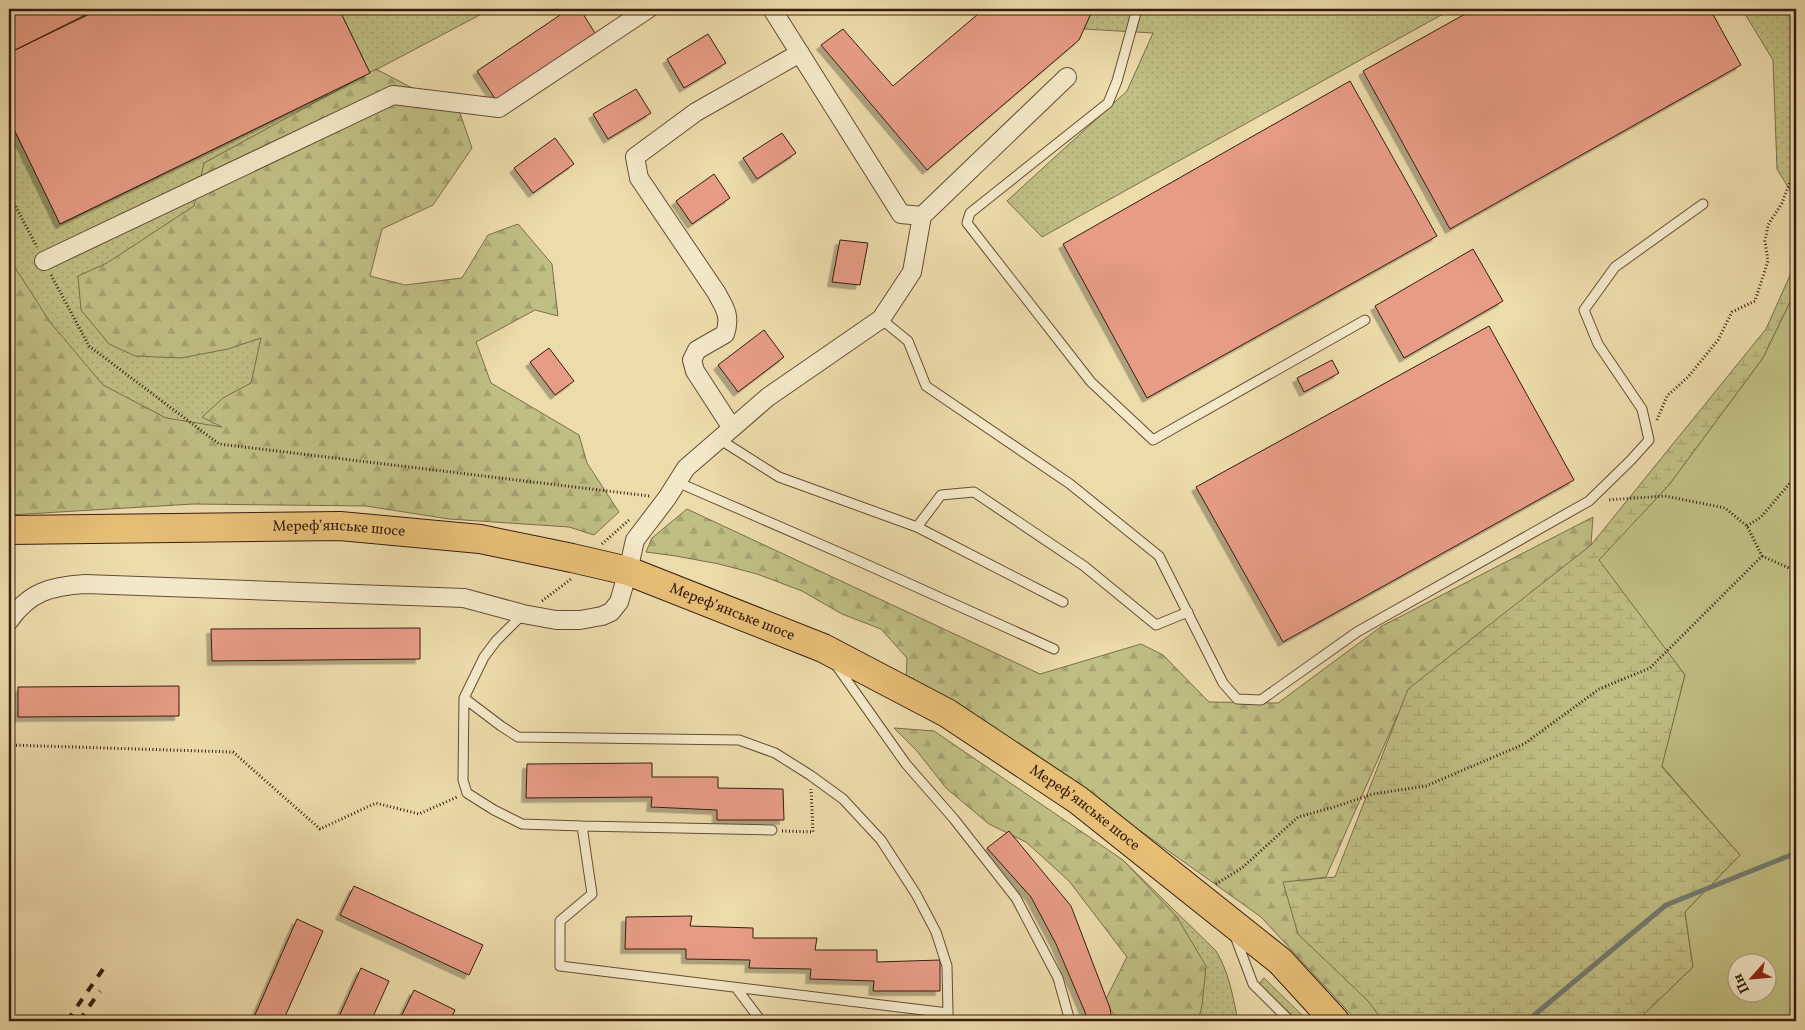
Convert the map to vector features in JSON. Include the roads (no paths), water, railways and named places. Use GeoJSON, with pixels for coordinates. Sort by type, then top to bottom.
{"type":"FeatureCollection","features":[{"type":"Feature","properties":{"kind":"highway","name":"Мереф’янське шосе"},"geometry":{"type":"LineString","coordinates":[[9,530],[340,526],[480,539],[628,571],[823,648],[955,719],[1078,800],[1280,961],[1335,1021]]}},
{"type":"Feature","properties":{"kind":"street"},"geometry":{"type":"LineString","coordinates":[[44,261],[393,95],[499,108],[648,9]]}},
{"type":"Feature","properties":{"kind":"street"},"geometry":{"type":"LineString","coordinates":[[772,9],[901,214],[922,216]]}},
{"type":"Feature","properties":{"kind":"street"},"geometry":{"type":"LineString","coordinates":[[725,434],[695,371],[692,360],[697,350],[725,334],[728,324],[727,312],[716,292],[639,178],[635,157],[696,112],[800,53]]}},
{"type":"Feature","properties":{"kind":"street"},"geometry":{"type":"LineString","coordinates":[[9,620],[19,606],[41,592],[58,586],[85,584],[464,598],[523,614],[556,620],[580,620],[602,616],[611,612],[619,602],[635,540],[667,498],[686,468],[768,397],[882,319],[912,272],[922,216],[1068,77]]}},
{"type":"Feature","properties":{"kind":"lane"},"geometry":{"type":"LineString","coordinates":[[1137,9],[1117,80],[1108,102],[970,213],[966,223],[1091,382],[1153,440],[1365,320]]}},
{"type":"Feature","properties":{"kind":"lane"},"geometry":{"type":"LineString","coordinates":[[882,319],[908,341],[926,386],[1070,484],[1160,556],[1223,682],[1237,699],[1261,700],[1357,632],[1589,501],[1649,440],[1642,409],[1598,344],[1584,310],[1615,267],[1703,204]]}},
{"type":"Feature","properties":{"kind":"lane"},"geometry":{"type":"LineString","coordinates":[[725,434],[779,477],[916,527],[1063,602]]}},
{"type":"Feature","properties":{"kind":"lane"},"geometry":{"type":"LineString","coordinates":[[677,482],[1054,649]]}},
{"type":"Feature","properties":{"kind":"lane"},"geometry":{"type":"LineString","coordinates":[[916,527],[941,495],[974,492],[1084,566],[1156,625],[1188,612]]}},
{"type":"Feature","properties":{"kind":"lane"},"geometry":{"type":"LineString","coordinates":[[523,614],[496,641],[484,657],[464,698],[463,780],[467,793],[494,810],[522,824],[772,830]]}},
{"type":"Feature","properties":{"kind":"lane"},"geometry":{"type":"LineString","coordinates":[[823,648],[906,764],[954,819],[1016,898],[1058,978],[1070,1021]]}},
{"type":"Feature","properties":{"kind":"lane"},"geometry":{"type":"LineString","coordinates":[[464,698],[501,726],[518,736],[739,740],[775,753],[810,775],[843,799],[881,840],[916,894],[936,932],[947,966],[948,1017],[560,966],[560,921],[592,894],[582,826]]}},
{"type":"Feature","properties":{"kind":"lane"},"geometry":{"type":"LineString","coordinates":[[1230,922],[1253,984],[1290,1021]]}},
{"type":"Feature","properties":{"kind":"lane"},"geometry":{"type":"LineString","coordinates":[[737,989],[761,1021]]}},
{"type":"Feature","properties":{"kind":"waterway"},"geometry":{"type":"LineString","coordinates":[[1527,1021],[1666,905],[1796,853]]}},
{"type":"Feature","properties":{"kind":"railway"},"geometry":{"type":"LineString","coordinates":[[67,1021],[108,962]]}},
{"type":"Feature","properties":{"kind":"railway"},"geometry":{"type":"LineString","coordinates":[[79,1021],[100,991]]}}]}
